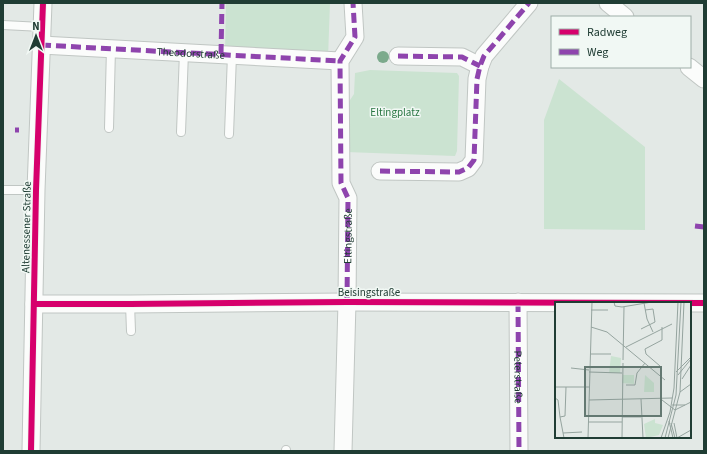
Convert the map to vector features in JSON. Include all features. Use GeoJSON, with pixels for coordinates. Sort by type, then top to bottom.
{"type":"FeatureCollection","features":[{"type":"Feature","properties":{"kind":"street","name":"Altenessener Straße"},"geometry":{"type":"LineString","coordinates":[[32,451],[36,190],[43,3]]}},
{"type":"Feature","properties":{"kind":"street"},"geometry":{"type":"LineString","coordinates":[[340,61],[355,37],[353,3]]}},
{"type":"Feature","properties":{"kind":"street"},"geometry":{"type":"LineString","coordinates":[[380,171],[459,172],[468,168],[474,160],[477,79],[480,66],[484,56],[529,3]]}},
{"type":"Feature","properties":{"kind":"street"},"geometry":{"type":"LineString","coordinates":[[608,3],[625,16]]}},
{"type":"Feature","properties":{"kind":"street","name":"Theodorstraße"},"geometry":{"type":"LineString","coordinates":[[42,45],[340,61]]}},
{"type":"Feature","properties":{"kind":"street"},"geometry":{"type":"LineString","coordinates":[[398,56],[462,57],[480,66]]}},
{"type":"Feature","properties":{"kind":"street","name":"Eltingstraße"},"geometry":{"type":"LineString","coordinates":[[340,61],[341,183],[348,198],[343,451]]}},
{"type":"Feature","properties":{"kind":"street"},"geometry":{"type":"LineString","coordinates":[[690,68],[704,79]]}},
{"type":"Feature","properties":{"kind":"street","name":"Peterstraße"},"geometry":{"type":"LineString","coordinates":[[518,302],[519,451]]}},
{"type":"Feature","properties":{"kind":"street","name":"Beisingstraße"},"geometry":{"type":"LineString","coordinates":[[34,304],[704,302]]}},
{"type":"Feature","properties":{"kind":"lane"},"geometry":{"type":"LineString","coordinates":[[3,25],[42,27]]}},
{"type":"Feature","properties":{"kind":"lane"},"geometry":{"type":"LineString","coordinates":[[109,128],[111,48]]}},
{"type":"Feature","properties":{"kind":"lane"},"geometry":{"type":"LineString","coordinates":[[180,132],[184,52]]}},
{"type":"Feature","properties":{"kind":"lane"},"geometry":{"type":"LineString","coordinates":[[229,134],[232,55]]}},
{"type":"Feature","properties":{"kind":"lane"},"geometry":{"type":"LineString","coordinates":[[3,190],[36,190]]}},
{"type":"Feature","properties":{"kind":"lane"},"geometry":{"type":"LineString","coordinates":[[130,304],[131,331]]}},
{"type":"Feature","properties":{"kind":"green space"},"geometry":{"type":"Polygon","coordinates":[[[226,3],[330,3],[328,58],[225,53],[226,3]]]}},
{"type":"Feature","properties":{"kind":"green space","name":"Eltingplatz"},"geometry":{"type":"Polygon","coordinates":[[[370,70],[457,73],[459,76],[457,151],[455,156],[346,152],[348,103],[354,94],[355,73],[370,70]]]}},
{"type":"Feature","properties":{"kind":"green space"},"geometry":{"type":"Polygon","coordinates":[[[559,79],[645,147],[645,230],[544,229],[544,120],[559,79]]]}},
{"type":"Feature","properties":{"kind":"marked path"},"geometry":{"type":"LineString","coordinates":[[221,54],[222,3]]}},
{"type":"Feature","properties":{"kind":"marked path"},"geometry":{"type":"LineString","coordinates":[[347,302],[348,198],[341,183],[340,61],[355,37],[353,3]]}},
{"type":"Feature","properties":{"kind":"marked path"},"geometry":{"type":"LineString","coordinates":[[380,171],[459,172],[468,168],[474,160],[477,79],[480,66],[484,56],[529,3]]}},
{"type":"Feature","properties":{"kind":"marked path"},"geometry":{"type":"LineString","coordinates":[[41,45],[340,61]]}},
{"type":"Feature","properties":{"kind":"marked path"},"geometry":{"type":"LineString","coordinates":[[398,56],[462,57],[480,66]]}},
{"type":"Feature","properties":{"kind":"marked path"},"geometry":{"type":"LineString","coordinates":[[695,226],[704,227]]}},
{"type":"Feature","properties":{"kind":"marked path"},"geometry":{"type":"LineString","coordinates":[[518,302],[519,451]]}},
{"type":"Feature","properties":{"kind":"cycle path"},"geometry":{"type":"LineString","coordinates":[[31,451],[36,190],[43,3]]}},
{"type":"Feature","properties":{"kind":"cycle path"},"geometry":{"type":"LineString","coordinates":[[34,304],[555,303]]}},
{"type":"Feature","properties":{"kind":"cycle path"},"geometry":{"type":"LineString","coordinates":[[691,303],[704,303]]}}]}
